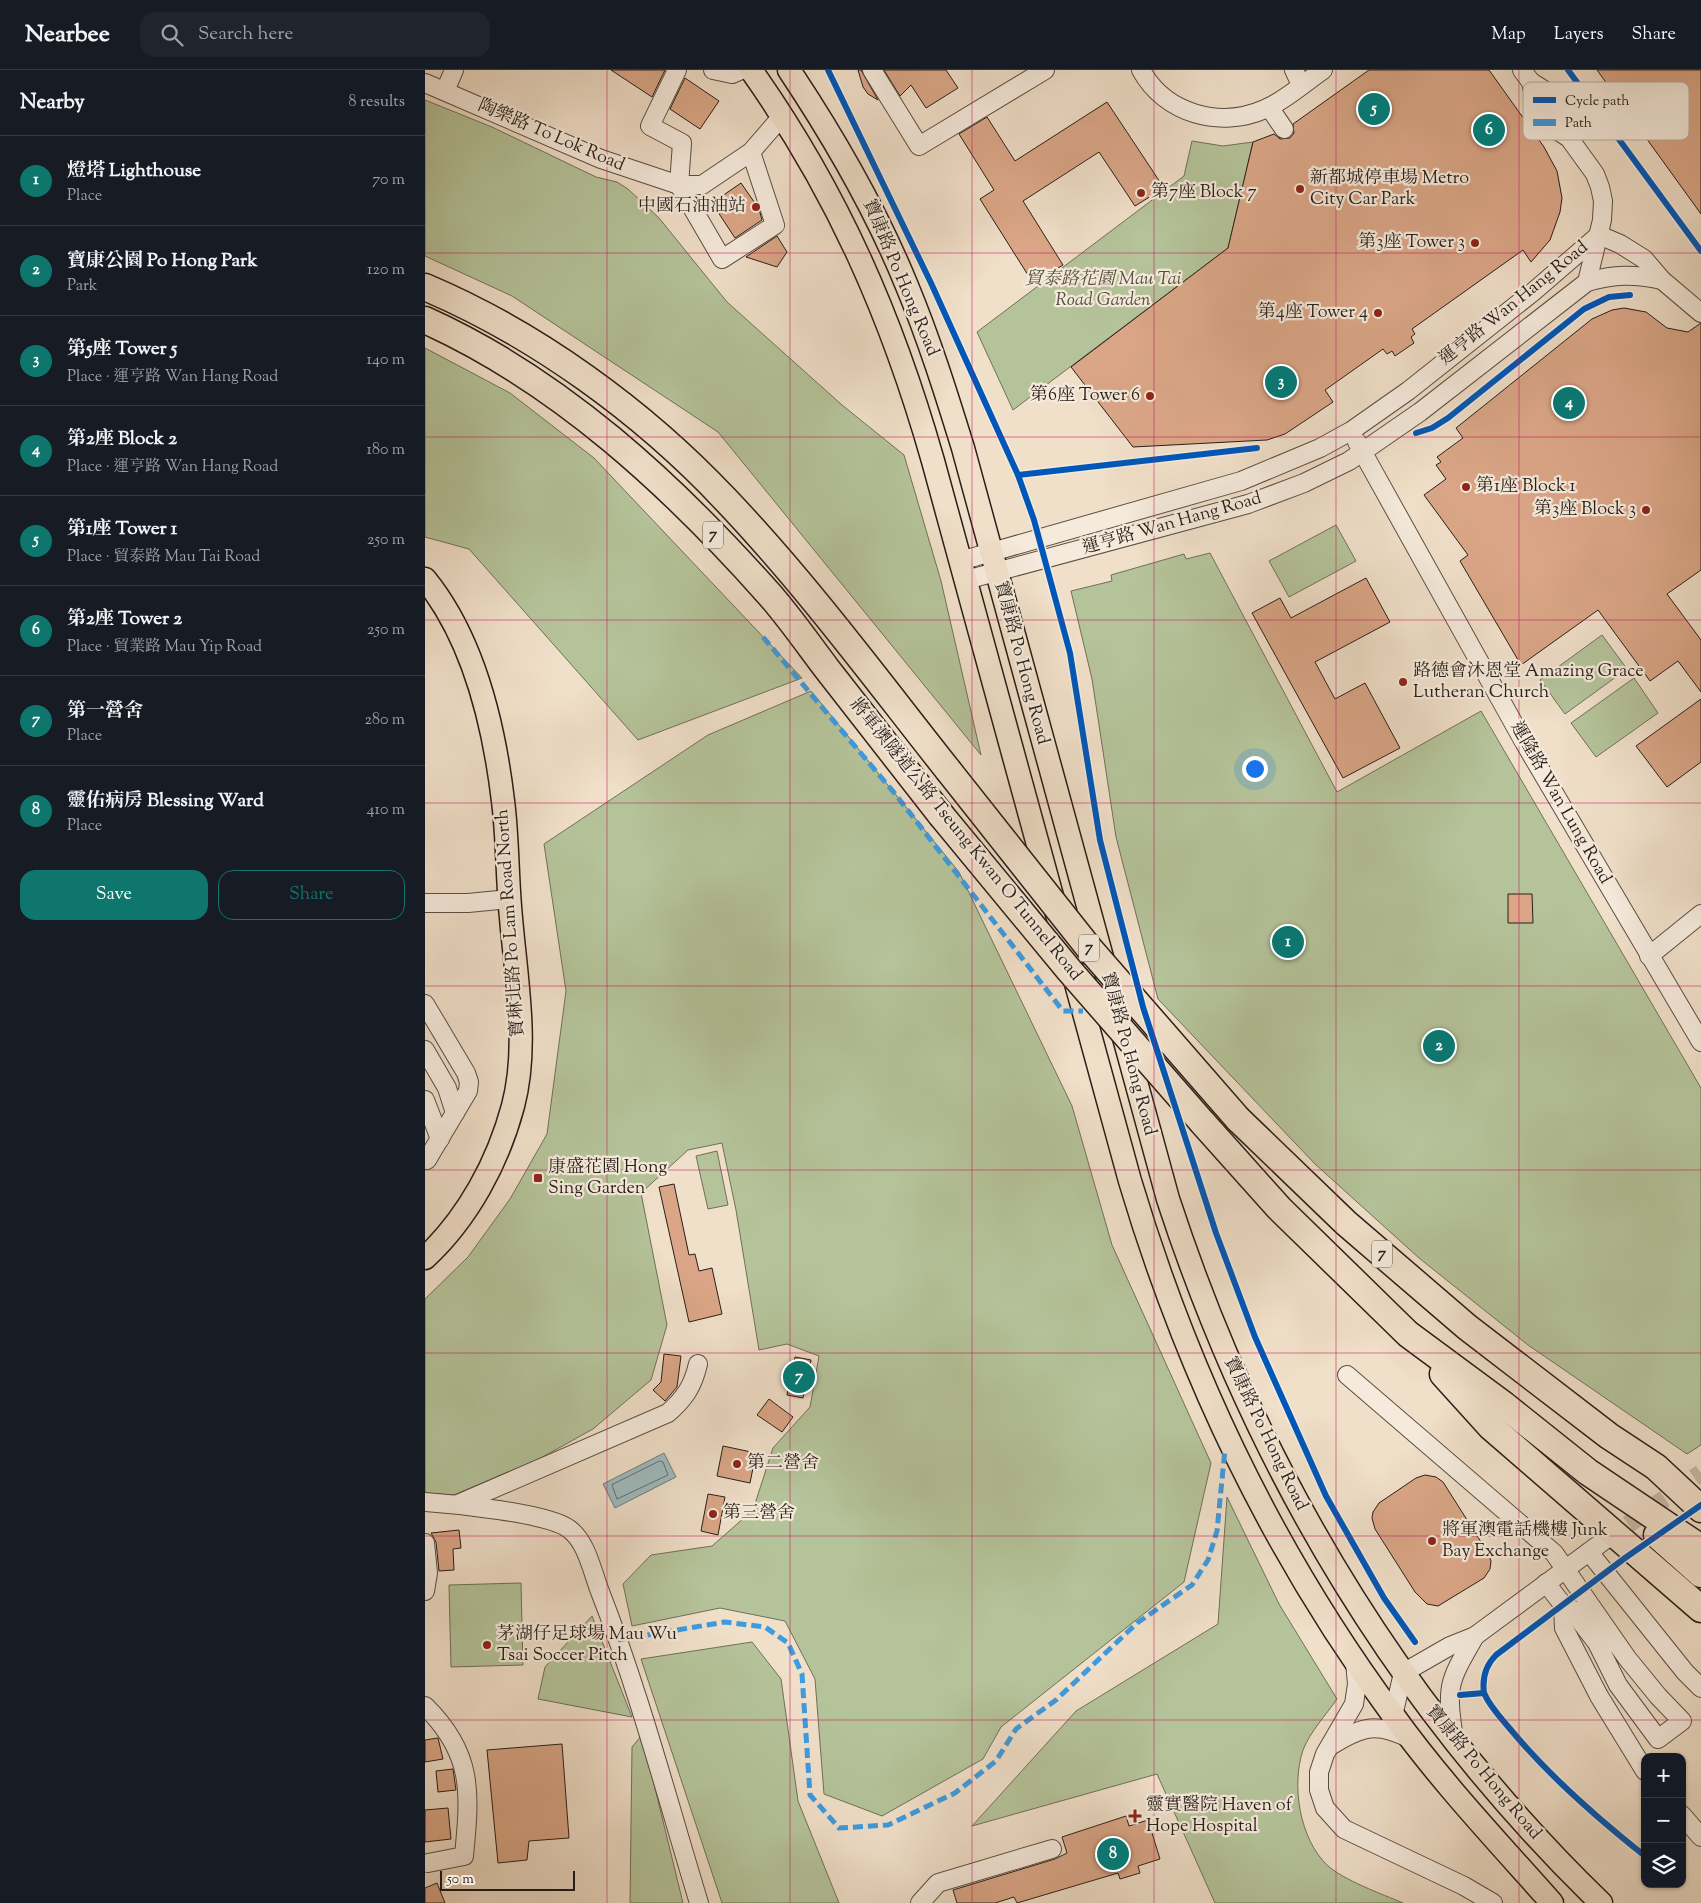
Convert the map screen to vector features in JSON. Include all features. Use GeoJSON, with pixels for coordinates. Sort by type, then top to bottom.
{"type":"FeatureCollection","features":[{"type":"Feature","properties":{"kind":"highway","name":"將軍澳隧道公路 Tseung Kwan O Tunnel Road"},"geometry":{"type":"LineString","coordinates":[[425,287],[495,322],[558,361],[623,408],[681,456],[724,498],[800,584],[1089,948],[1238,1119],[1346,1223],[1467,1327],[1609,1436],[1656,1467],[1701,1509]]}},
{"type":"Feature","properties":{"kind":"highway","name":"將軍澳隧道公路 Tseung Kwan O Tunnel Road"},"geometry":{"type":"LineString","coordinates":[[425,320],[479,347],[565,403],[608,437],[687,507],[769,595],[941,815],[1069,970],[1279,1208],[1409,1334],[1504,1405],[1588,1472],[1701,1548]]}},
{"type":"Feature","properties":{"kind":"highway"},"geometry":{"type":"LineString","coordinates":[[1409,1334],[1491,1427],[1701,1609]]}},
{"type":"Feature","properties":{"kind":"highway"},"geometry":{"type":"LineString","coordinates":[[1656,1467],[1701,1488]]}},
{"type":"Feature","properties":{"kind":"highway"},"geometry":{"type":"LineString","coordinates":[[1588,1472],[1701,1574]]}},
{"type":"Feature","properties":{"kind":"main road","name":"寶康路 Po Hong Road"},"geometry":{"type":"LineString","coordinates":[[751,70],[783,114],[826,187],[880,300],[920,416],[1129,1181],[1156,1265],[1196,1368],[1237,1456],[1297,1569],[1355,1662],[1410,1739],[1552,1903]]}},
{"type":"Feature","properties":{"kind":"main road","name":"寶康路 Po Hong Road"},"geometry":{"type":"LineString","coordinates":[[789,70],[861,186],[907,286],[949,404],[1147,1123],[1187,1255],[1237,1381],[1293,1497],[1359,1610],[1429,1709],[1548,1852],[1601,1903]]}},
{"type":"Feature","properties":{"kind":"main road","name":"寶琳北路 Po Lam Road North"},"geometry":{"type":"LineString","coordinates":[[425,579],[442,600],[469,657],[487,712],[503,800],[509,899],[519,1008],[519,1064],[513,1106],[493,1162],[466,1211],[425,1258]]}},
{"type":"Feature","properties":{"kind":"street"},"geometry":{"type":"LineString","coordinates":[[445,91],[454,70]]}},
{"type":"Feature","properties":{"kind":"street"},"geometry":{"type":"LineString","coordinates":[[677,70],[650,126],[682,143],[679,185],[722,259],[775,225],[751,152]]}},
{"type":"Feature","properties":{"kind":"street"},"geometry":{"type":"LineString","coordinates":[[713,70],[733,74],[741,70]]}},
{"type":"Feature","properties":{"kind":"street"},"geometry":{"type":"LineString","coordinates":[[872,70],[919,146],[1045,70]]}},
{"type":"Feature","properties":{"kind":"street"},"geometry":{"type":"LineString","coordinates":[[1141,70],[1147,80],[1168,100],[1195,114],[1209,117],[1239,117],[1269,107],[1298,78],[1323,70]]}},
{"type":"Feature","properties":{"kind":"street","name":"陶樂路 To Lok Road"},"geometry":{"type":"LineString","coordinates":[[425,83],[601,160],[679,185]]}},
{"type":"Feature","properties":{"kind":"street"},"geometry":{"type":"LineString","coordinates":[[1269,107],[1284,129]]}},
{"type":"Feature","properties":{"kind":"street"},"geometry":{"type":"LineString","coordinates":[[679,185],[702,185],[751,152],[783,114]]}},
{"type":"Feature","properties":{"kind":"street"},"geometry":{"type":"LineString","coordinates":[[1570,140],[1595,174],[1601,187],[1603,201],[1599,235],[1629,249],[1652,266],[1662,280],[1701,313]]}},
{"type":"Feature","properties":{"kind":"street","name":"運亨路 Wan Hang Road"},"geometry":{"type":"LineString","coordinates":[[963,570],[991,551],[1241,481],[1294,461],[1351,431],[1408,391],[1533,292],[1599,235]]}},
{"type":"Feature","properties":{"kind":"street","name":"運亨路 Wan Hang Road"},"geometry":{"type":"LineString","coordinates":[[963,570],[997,573],[1248,504],[1304,483],[1363,452],[1420,412],[1587,282],[1599,235]]}},
{"type":"Feature","properties":{"kind":"street"},"geometry":{"type":"LineString","coordinates":[[1587,282],[1623,274],[1662,280]]}},
{"type":"Feature","properties":{"kind":"street","name":"運隆路 Wan Lung Road"},"geometry":{"type":"LineString","coordinates":[[1351,431],[1523,742],[1701,1042]]}},
{"type":"Feature","properties":{"kind":"street"},"geometry":{"type":"LineString","coordinates":[[425,902],[468,903],[509,899]]}},
{"type":"Feature","properties":{"kind":"street"},"geometry":{"type":"LineString","coordinates":[[1649,956],[1701,914]]}},
{"type":"Feature","properties":{"kind":"street"},"geometry":{"type":"LineString","coordinates":[[425,1004],[466,1073],[469,1082],[468,1092],[426,1161]]}},
{"type":"Feature","properties":{"kind":"street"},"geometry":{"type":"LineString","coordinates":[[425,1050],[447,1088],[455,1113]]}},
{"type":"Feature","properties":{"kind":"street"},"geometry":{"type":"LineString","coordinates":[[425,1100],[440,1139]]}},
{"type":"Feature","properties":{"kind":"street"},"geometry":{"type":"LineString","coordinates":[[458,1504],[667,1413],[683,1400],[693,1383],[699,1364]]}},
{"type":"Feature","properties":{"kind":"street"},"geometry":{"type":"LineString","coordinates":[[1347,1375],[1554,1553],[1627,1658],[1658,1696],[1682,1721],[1658,1739],[1618,1685],[1597,1643],[1571,1609],[1563,1605],[1546,1583]]}},
{"type":"Feature","properties":{"kind":"street"},"geometry":{"type":"LineString","coordinates":[[425,1502],[458,1504],[549,1520],[563,1524],[578,1539],[619,1640],[699,1903]]}},
{"type":"Feature","properties":{"kind":"street"},"geometry":{"type":"LineString","coordinates":[[1393,1716],[1403,1673],[1450,1646],[1475,1636],[1605,1540]]}},
{"type":"Feature","properties":{"kind":"street"},"geometry":{"type":"LineString","coordinates":[[425,1543],[428,1573],[425,1591]]}},
{"type":"Feature","properties":{"kind":"street"},"geometry":{"type":"LineString","coordinates":[[1589,1552],[1685,1672],[1701,1688]]}},
{"type":"Feature","properties":{"kind":"street"},"geometry":{"type":"LineString","coordinates":[[1563,1605],[1564,1628],[1599,1696],[1641,1764]]}},
{"type":"Feature","properties":{"kind":"street"},"geometry":{"type":"LineString","coordinates":[[1454,1739],[1449,1702],[1450,1685],[1455,1669],[1475,1636]]}},
{"type":"Feature","properties":{"kind":"street"},"geometry":{"type":"LineString","coordinates":[[1355,1662],[1357,1684],[1354,1704],[1321,1763],[1319,1790],[1325,1808],[1337,1823],[1353,1834],[1464,1886],[1493,1903]]}},
{"type":"Feature","properties":{"kind":"street"},"geometry":{"type":"LineString","coordinates":[[425,1706],[449,1734],[460,1754],[467,1776],[469,1801],[464,1856],[428,1863]]}},
{"type":"Feature","properties":{"kind":"street"},"geometry":{"type":"LineString","coordinates":[[1330,1747],[1354,1733],[1369,1727],[1386,1728],[1410,1739]]}},
{"type":"Feature","properties":{"kind":"street"},"geometry":{"type":"LineString","coordinates":[[1686,1820],[1701,1837]]}},
{"type":"Feature","properties":{"kind":"street"},"geometry":{"type":"LineString","coordinates":[[921,1903],[938,1883],[1052,1849]]}},
{"type":"Feature","properties":{"kind":"green space"},"geometry":{"type":"Polygon","coordinates":[[[425,100],[492,127],[596,177],[617,182],[628,189],[659,218],[727,302],[842,405],[904,455],[941,581],[981,755],[718,432],[512,296],[425,256],[425,100]]]}},
{"type":"Feature","properties":{"kind":"green space","name":"貿泰路花園 Mau Tai Road Garden"},"geometry":{"type":"Polygon","coordinates":[[[1192,141],[1223,146],[1253,142],[1228,248],[1013,410],[977,332],[1184,176],[1192,141]]]}},
{"type":"Feature","properties":{"kind":"green space"},"geometry":{"type":"Polygon","coordinates":[[[425,348],[510,393],[594,458],[802,678],[638,740],[469,549],[425,537],[425,348]]]}},
{"type":"Feature","properties":{"kind":"green space"},"geometry":{"type":"Polygon","coordinates":[[[1336,525],[1356,561],[1289,597],[1269,561],[1336,525]]]}},
{"type":"Feature","properties":{"kind":"green space"},"geometry":{"type":"Polygon","coordinates":[[[1210,553],[1337,792],[1481,711],[1701,1088],[1701,1445],[1687,1454],[1528,1345],[1419,1258],[1315,1164],[1158,999],[1116,837],[1092,679],[1071,591],[1112,581],[1111,575],[1184,554],[1186,559],[1210,553]]]}},
{"type":"Feature","properties":{"kind":"green space"},"geometry":{"type":"Polygon","coordinates":[[[1602,635],[1627,669],[1565,714],[1540,680],[1602,635]]]}},
{"type":"Feature","properties":{"kind":"green space"},"geometry":{"type":"Polygon","coordinates":[[[1634,678],[1658,713],[1596,757],[1571,723],[1634,678]]]}},
{"type":"Feature","properties":{"kind":"green space"},"geometry":{"type":"Polygon","coordinates":[[[811,691],[959,872],[1072,1106],[1112,1245],[1211,1463],[1184,1582],[1001,1727],[983,1759],[882,1816],[824,1794],[815,1679],[785,1621],[720,1608],[632,1626],[623,1584],[651,1555],[712,1546],[753,1510],[773,1448],[810,1407],[819,1356],[787,1344],[759,1350],[736,1210],[722,1143],[688,1150],[641,1193],[667,1325],[651,1380],[593,1429],[539,1459],[454,1495],[425,1493],[425,1299],[468,1257],[510,1199],[547,1134],[566,991],[544,844],[708,735],[811,691]]]}},
{"type":"Feature","properties":{"kind":"green space"},"geometry":{"type":"Polygon","coordinates":[[[717,1151],[728,1205],[708,1209],[696,1156],[717,1151]]]}},
{"type":"Feature","properties":{"kind":"green space"},"geometry":{"type":"Polygon","coordinates":[[[1227,1497],[1279,1604],[1337,1699],[1310,1737],[1303,1750],[1299,1764],[1298,1795],[1300,1811],[1310,1841],[1318,1854],[1334,1871],[1403,1903],[1215,1903],[1157,1774],[972,1826],[1076,1711],[1218,1624],[1227,1497]]]}},
{"type":"Feature","properties":{"kind":"green space","name":"茅湖仔足球場 Mau Wu Tsai Soccer Pitch"},"geometry":{"type":"Polygon","coordinates":[[[521,1583],[523,1665],[451,1667],[449,1585],[521,1583]]]}},
{"type":"Feature","properties":{"kind":"green space"},"geometry":{"type":"Polygon","coordinates":[[[592,1616],[632,1717],[538,1699],[545,1667],[592,1616]]]}},
{"type":"Feature","properties":{"kind":"green space"},"geometry":{"type":"Polygon","coordinates":[[[752,1642],[781,1679],[798,1801],[839,1903],[722,1903],[641,1659],[752,1642]]]}},
{"type":"Feature","properties":{"kind":"green space"},"geometry":{"type":"Polygon","coordinates":[[[642,1735],[683,1903],[630,1903],[632,1747],[642,1735]]]}},
{"type":"Feature","properties":{"kind":"water"},"geometry":{"type":"Polygon","coordinates":[[[664,1453],[676,1477],[615,1508],[603,1484],[664,1453]]]}},
{"type":"Feature","properties":{"kind":"building"},"geometry":{"type":"Polygon","coordinates":[[[611,70],[665,70],[652,97],[611,70]]]}},
{"type":"Feature","properties":{"kind":"building"},"geometry":{"type":"Polygon","coordinates":[[[858,70],[861,70],[878,100],[868,94],[863,87],[858,70]]]}},
{"type":"Feature","properties":{"kind":"building"},"geometry":{"type":"Polygon","coordinates":[[[884,70],[946,70],[958,88],[926,108],[911,85],[900,96],[884,70]]]}},
{"type":"Feature","properties":{"kind":"building"},"geometry":{"type":"Polygon","coordinates":[[[1369,70],[1489,70],[1523,118],[1523,140],[1539,140],[1557,171],[1562,198],[1560,212],[1550,240],[1531,262],[1523,250],[1412,329],[1415,334],[1411,337],[1414,343],[1395,356],[1392,351],[1387,354],[1383,349],[1325,390],[1333,402],[1285,434],[1267,440],[1133,447],[1071,367],[1228,248],[1253,142],[1274,134],[1280,139],[1290,138],[1294,133],[1293,124],[1369,70]]]}},
{"type":"Feature","properties":{"kind":"building"},"geometry":{"type":"Polygon","coordinates":[[[1597,70],[1701,70],[1701,214],[1648,140],[1689,140],[1689,82],[1606,82],[1597,70]]]}},
{"type":"Feature","properties":{"kind":"building"},"geometry":{"type":"Polygon","coordinates":[[[685,78],[719,101],[700,129],[670,109],[685,78]]]}},
{"type":"Feature","properties":{"kind":"building","name":"第7座 Block 7"},"geometry":{"type":"Polygon","coordinates":[[[1107,102],[1164,188],[1135,206],[1099,152],[1023,201],[1063,265],[1033,283],[980,199],[994,190],[959,134],[987,117],[1015,161],[1107,102]]]}},
{"type":"Feature","properties":{"kind":"building"},"geometry":{"type":"Polygon","coordinates":[[[741,183],[759,209],[762,220],[735,238],[712,203],[741,183]]]}},
{"type":"Feature","properties":{"kind":"building"},"geometry":{"type":"Polygon","coordinates":[[[777,236],[787,252],[777,267],[746,257],[777,236]]]}},
{"type":"Feature","properties":{"kind":"building"},"geometry":{"type":"Polygon","coordinates":[[[1624,308],[1646,312],[1667,328],[1688,332],[1701,323],[1701,570],[1667,594],[1701,640],[1701,692],[1678,661],[1650,681],[1598,610],[1521,665],[1460,561],[1468,555],[1424,495],[1446,479],[1436,465],[1441,462],[1437,457],[1463,438],[1456,428],[1592,319],[1612,310],[1624,308]]]}},
{"type":"Feature","properties":{"kind":"building"},"geometry":{"type":"Polygon","coordinates":[[[1366,578],[1390,622],[1315,662],[1335,699],[1365,683],[1400,748],[1343,778],[1252,613],[1280,598],[1291,618],[1366,578]]]}},
{"type":"Feature","properties":{"kind":"building"},"geometry":{"type":"Polygon","coordinates":[[[1701,699],[1701,762],[1667,787],[1636,746],[1701,699]]]}},
{"type":"Feature","properties":{"kind":"building"},"geometry":{"type":"Polygon","coordinates":[[[1508,894],[1532,894],[1533,923],[1508,923],[1508,894]]]}},
{"type":"Feature","properties":{"kind":"building"},"geometry":{"type":"Polygon","coordinates":[[[1281,934],[1288,937],[1291,944],[1288,951],[1281,954],[1274,951],[1271,944],[1274,937],[1281,934]]]}},
{"type":"Feature","properties":{"kind":"building"},"geometry":{"type":"Polygon","coordinates":[[[674,1184],[689,1255],[695,1254],[699,1271],[712,1268],[722,1314],[689,1322],[659,1187],[674,1184]]]}},
{"type":"Feature","properties":{"kind":"building"},"geometry":{"type":"Polygon","coordinates":[[[664,1354],[681,1356],[677,1387],[665,1401],[653,1390],[661,1382],[664,1354]]]}},
{"type":"Feature","properties":{"kind":"building"},"geometry":{"type":"Polygon","coordinates":[[[795,1357],[811,1360],[803,1398],[787,1395],[795,1357]]]}},
{"type":"Feature","properties":{"kind":"building"},"geometry":{"type":"Polygon","coordinates":[[[769,1399],[793,1417],[782,1432],[757,1415],[769,1399]]]}},
{"type":"Feature","properties":{"kind":"building","name":"第二營舍"},"geometry":{"type":"Polygon","coordinates":[[[723,1446],[756,1453],[750,1483],[717,1476],[723,1446]]]}},
{"type":"Feature","properties":{"kind":"building","name":"將軍澳電話機樓 Junk Bay Exchange"},"geometry":{"type":"Polygon","coordinates":[[[1425,1475],[1436,1477],[1443,1482],[1488,1553],[1491,1561],[1490,1569],[1484,1578],[1438,1606],[1427,1604],[1415,1592],[1375,1529],[1372,1518],[1373,1512],[1379,1503],[1416,1478],[1425,1475]]]}},
{"type":"Feature","properties":{"kind":"building","name":"第三營舍"},"geometry":{"type":"Polygon","coordinates":[[[708,1494],[725,1497],[718,1535],[701,1531],[708,1494]]]}},
{"type":"Feature","properties":{"kind":"building"},"geometry":{"type":"Polygon","coordinates":[[[459,1530],[461,1548],[453,1549],[454,1570],[439,1571],[436,1542],[431,1533],[459,1530]]]}},
{"type":"Feature","properties":{"kind":"building"},"geometry":{"type":"Polygon","coordinates":[[[438,1738],[443,1759],[425,1762],[425,1740],[438,1738]]]}},
{"type":"Feature","properties":{"kind":"building"},"geometry":{"type":"Polygon","coordinates":[[[562,1744],[569,1838],[529,1841],[527,1860],[498,1863],[487,1750],[562,1744]]]}},
{"type":"Feature","properties":{"kind":"building"},"geometry":{"type":"Polygon","coordinates":[[[453,1769],[456,1790],[438,1792],[436,1771],[453,1769]]]}},
{"type":"Feature","properties":{"kind":"building"},"geometry":{"type":"Polygon","coordinates":[[[448,1808],[451,1839],[425,1842],[425,1810],[448,1808]]]}},
{"type":"Feature","properties":{"kind":"building"},"geometry":{"type":"Polygon","coordinates":[[[1126,1816],[1129,1826],[1148,1820],[1160,1859],[1138,1866],[1140,1873],[1120,1879],[1118,1873],[1017,1903],[1014,1897],[995,1903],[957,1903],[953,1890],[1055,1859],[1067,1853],[1062,1837],[1126,1816]]]}},
{"type":"Feature","properties":{"kind":"building"},"geometry":{"type":"Polygon","coordinates":[[[437,1883],[445,1903],[425,1903],[425,1888],[437,1883]]]}},
{"type":"Feature","properties":{"kind":"tunnel"},"geometry":{"type":"LineString","coordinates":[[1606,1540],[1701,1473]]}},
{"type":"Feature","properties":{"kind":"marked path"},"geometry":{"type":"LineString","coordinates":[[763,637],[896,795],[1063,1011],[1083,1011]]}},
{"type":"Feature","properties":{"kind":"marked path"},"geometry":{"type":"LineString","coordinates":[[618,1640],[725,1622],[765,1627],[788,1643],[802,1674],[810,1795],[839,1828],[888,1825],[955,1793],[996,1761],[1016,1729],[1056,1700],[1137,1623],[1192,1585],[1208,1560],[1217,1531],[1225,1449]]}},
{"type":"Feature","properties":{"kind":"cycle path"},"geometry":{"type":"LineString","coordinates":[[828,70],[931,283],[1018,475],[1034,520],[1070,653],[1100,840],[1143,1007],[1216,1233],[1255,1337],[1326,1496],[1384,1598],[1415,1642]]}},
{"type":"Feature","properties":{"kind":"cycle path"},"geometry":{"type":"LineString","coordinates":[[1568,70],[1577,82]]}},
{"type":"Feature","properties":{"kind":"cycle path"},"geometry":{"type":"LineString","coordinates":[[1619,140],[1701,251]]}},
{"type":"Feature","properties":{"kind":"cycle path"},"geometry":{"type":"LineString","coordinates":[[1416,433],[1432,428],[1448,418],[1584,309],[1609,297],[1630,295]]}},
{"type":"Feature","properties":{"kind":"cycle path"},"geometry":{"type":"LineString","coordinates":[[1018,475],[1257,448]]}},
{"type":"Feature","properties":{"kind":"cycle path"},"geometry":{"type":"LineString","coordinates":[[1484,1693],[1483,1682],[1485,1672],[1489,1663],[1496,1655],[1625,1558],[1701,1505]]}},
{"type":"Feature","properties":{"kind":"cycle path"},"geometry":{"type":"LineString","coordinates":[[1460,1695],[1484,1693],[1496,1712],[1558,1781],[1641,1853]]}},
{"type":"Feature","properties":{"kind":"place","name":"第1座 Tower 1"},"geometry":{"type":"Point","coordinates":[1374,109]}},
{"type":"Feature","properties":{"kind":"place","name":"第2座 Tower 2"},"geometry":{"type":"Point","coordinates":[1489,130]}},
{"type":"Feature","properties":{"kind":"place","name":"新都城停車場 Metro City Car Park"},"geometry":{"type":"Point","coordinates":[1300,189]}},
{"type":"Feature","properties":{"kind":"place","name":"第7座 Block 7"},"geometry":{"type":"Point","coordinates":[1141,193]}},
{"type":"Feature","properties":{"kind":"place","name":"中國石油油站"},"geometry":{"type":"Point","coordinates":[756,207]}},
{"type":"Feature","properties":{"kind":"place","name":"第3座 Tower 3"},"geometry":{"type":"Point","coordinates":[1475,243]}},
{"type":"Feature","properties":{"kind":"place","name":"第4座 Tower 4"},"geometry":{"type":"Point","coordinates":[1378,313]}},
{"type":"Feature","properties":{"kind":"place","name":"第5座 Tower 5"},"geometry":{"type":"Point","coordinates":[1281,382]}},
{"type":"Feature","properties":{"kind":"place","name":"第6座 Tower 6"},"geometry":{"type":"Point","coordinates":[1150,396]}},
{"type":"Feature","properties":{"kind":"place","name":"第2座 Block 2"},"geometry":{"type":"Point","coordinates":[1569,403]}},
{"type":"Feature","properties":{"kind":"place","name":"第1座 Block 1"},"geometry":{"type":"Point","coordinates":[1466,487]}},
{"type":"Feature","properties":{"kind":"place","name":"第3座 Block 3"},"geometry":{"type":"Point","coordinates":[1646,510]}},
{"type":"Feature","properties":{"kind":"place","name":"路德會沐恩堂 Amazing Grace Lutheran Church"},"geometry":{"type":"Point","coordinates":[1403,682]}},
{"type":"Feature","properties":{"kind":"place","name":"燈塔 Lighthouse"},"geometry":{"type":"Point","coordinates":[1288,942]}},
{"type":"Feature","properties":{"kind":"place","name":"寶康公園 Po Hong Park"},"geometry":{"type":"Point","coordinates":[1439,1046]}},
{"type":"Feature","properties":{"kind":"place","name":"康盛花園 Hong Sing Garden"},"geometry":{"type":"Point","coordinates":[538,1178]}},
{"type":"Feature","properties":{"kind":"place","name":"第一營舍"},"geometry":{"type":"Point","coordinates":[799,1377]}},
{"type":"Feature","properties":{"kind":"place","name":"第二營舍"},"geometry":{"type":"Point","coordinates":[737,1464]}},
{"type":"Feature","properties":{"kind":"place","name":"第三營舍"},"geometry":{"type":"Point","coordinates":[713,1514]}},
{"type":"Feature","properties":{"kind":"place","name":"將軍澳電話機樓 Junk Bay Exchange"},"geometry":{"type":"Point","coordinates":[1432,1541]}},
{"type":"Feature","properties":{"kind":"place","name":"茅湖仔足球場 Mau Wu Tsai Soccer Pitch"},"geometry":{"type":"Point","coordinates":[487,1645]}},
{"type":"Feature","properties":{"kind":"place","name":"靈實醫院 Haven of Hope Hospital"},"geometry":{"type":"Point","coordinates":[1135,1816]}},
{"type":"Feature","properties":{"kind":"place","name":"靈佑病房 Blessing Ward"},"geometry":{"type":"Point","coordinates":[1113,1854]}}]}
